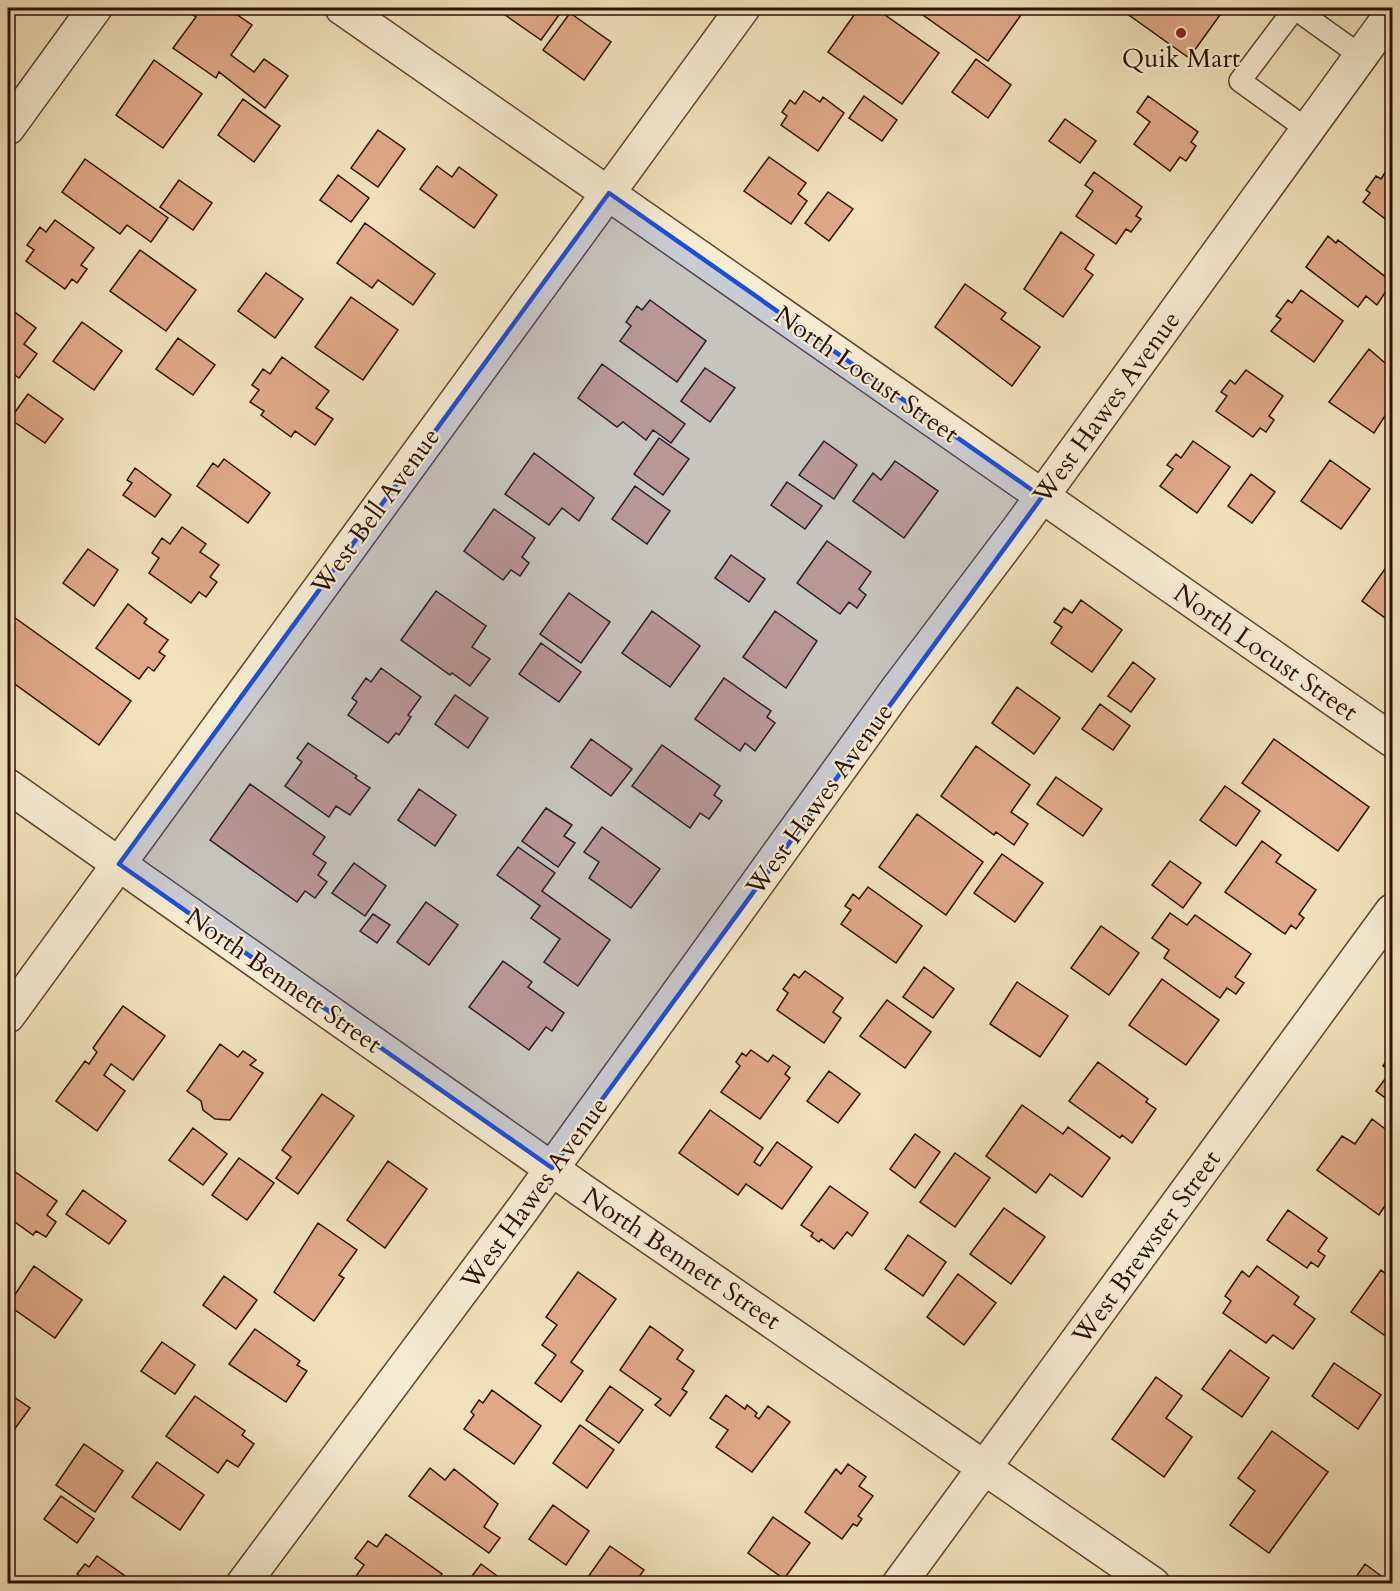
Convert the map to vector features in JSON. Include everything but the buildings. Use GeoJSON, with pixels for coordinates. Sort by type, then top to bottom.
{"type":"FeatureCollection","features":[{"type":"Feature","properties":{"kind":"street"},"geometry":{"type":"LineString","coordinates":[[8,128],[95,8]]}},
{"type":"Feature","properties":{"kind":"street","name":"North Locust Street"},"geometry":{"type":"LineString","coordinates":[[342,8],[1392,740]]}},
{"type":"Feature","properties":{"kind":"street","name":"West Bell Avenue"},"geometry":{"type":"LineString","coordinates":[[8,1016],[744,8]]}},
{"type":"Feature","properties":{"kind":"street","name":"West Hawes Avenue"},"geometry":{"type":"LineString","coordinates":[[243,1584],[552,1168],[898,688],[1041,497],[1392,13]]}},
{"type":"Feature","properties":{"kind":"street","name":"North Bennett Street"},"geometry":{"type":"LineString","coordinates":[[8,786],[552,1168],[1152,1584]]}},
{"type":"Feature","properties":{"kind":"street","name":"West Brewster Street"},"geometry":{"type":"LineString","coordinates":[[899,1584],[1392,911]]}},
{"type":"Feature","properties":{"kind":"lane"},"geometry":{"type":"LineString","coordinates":[[1308,130],[1240,81],[1304,10],[1361,56]]}},
{"type":"Feature","properties":{"kind":"highlighted area"},"geometry":{"type":"Polygon","coordinates":[[[609,193],[1042,497],[552,1168],[119,864],[609,193]]]}},
{"type":"Feature","properties":{"kind":"place","name":"Quik Mart"},"geometry":{"type":"Point","coordinates":[1181,33]}}]}
